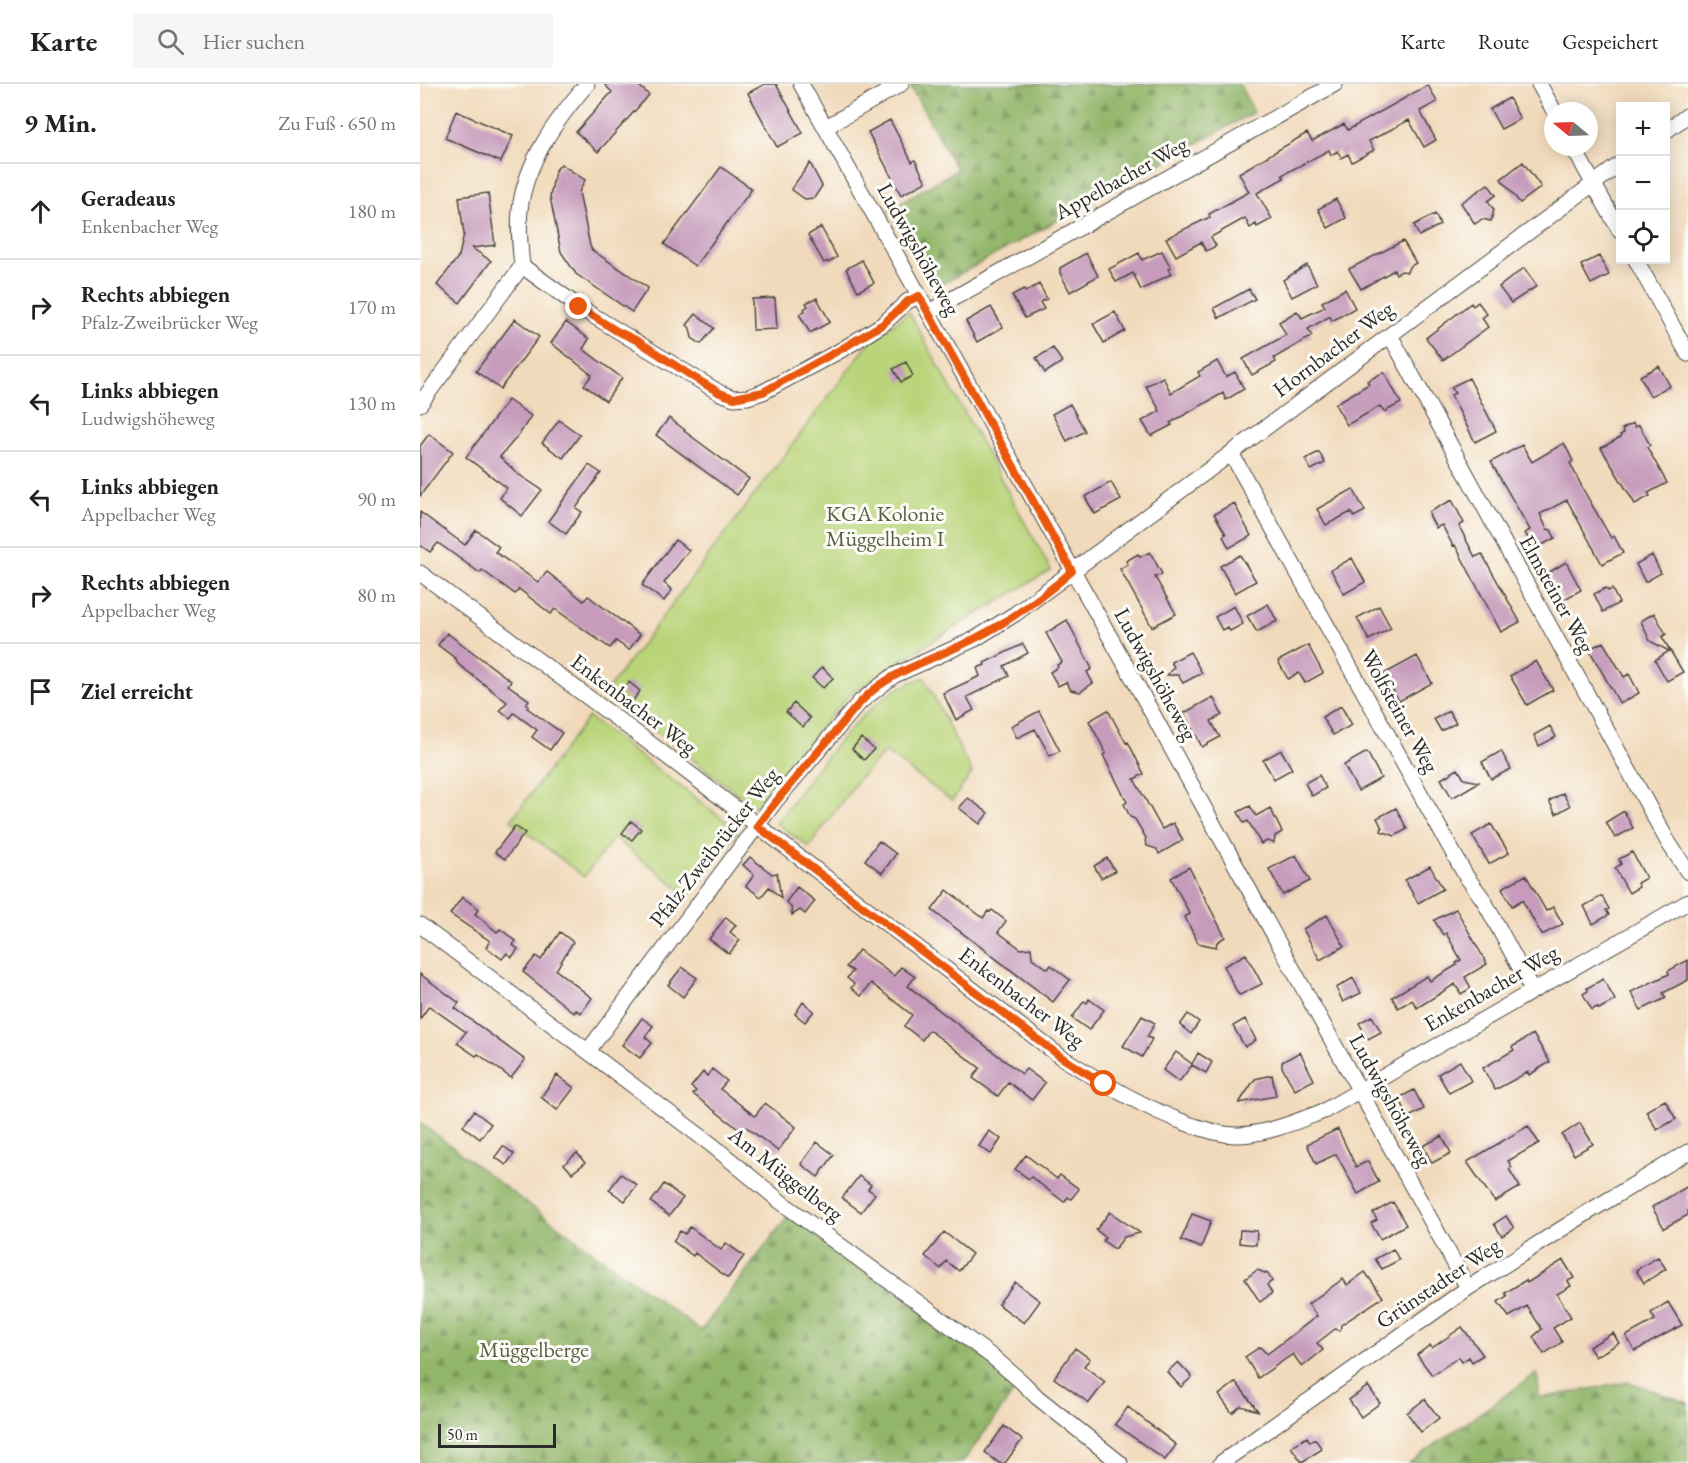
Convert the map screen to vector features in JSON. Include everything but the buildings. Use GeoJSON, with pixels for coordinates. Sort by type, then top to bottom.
{"type":"FeatureCollection","features":[{"type":"Feature","properties":{"kind":"street"},"geometry":{"type":"LineString","coordinates":[[420,404],[522,266],[519,233],[520,208],[526,184],[551,130],[587,84]]}},
{"type":"Feature","properties":{"kind":"street","name":"Ludwigshöheweg"},"geometry":{"type":"LineString","coordinates":[[801,84],[1129,671],[1468,1288]]}},
{"type":"Feature","properties":{"kind":"street"},"geometry":{"type":"LineString","coordinates":[[826,127],[901,84]]}},
{"type":"Feature","properties":{"kind":"street","name":"Appelbacher Weg"},"geometry":{"type":"LineString","coordinates":[[929,312],[1335,84]]}},
{"type":"Feature","properties":{"kind":"street"},"geometry":{"type":"LineString","coordinates":[[1539,84],[1549,102]]}},
{"type":"Feature","properties":{"kind":"street"},"geometry":{"type":"LineString","coordinates":[[1670,128],[1688,115]]}},
{"type":"Feature","properties":{"kind":"street"},"geometry":{"type":"LineString","coordinates":[[1579,156],[1616,224]]}},
{"type":"Feature","properties":{"kind":"street","name":"Hornbacher Weg"},"geometry":{"type":"LineString","coordinates":[[1072,571],[1616,167]]}},
{"type":"Feature","properties":{"kind":"street"},"geometry":{"type":"LineString","coordinates":[[1638,264],[1688,354]]}},
{"type":"Feature","properties":{"kind":"street"},"geometry":{"type":"LineString","coordinates":[[522,266],[615,330],[638,341],[711,388],[734,398],[763,392],[843,348],[883,324],[908,301],[919,296]]}},
{"type":"Feature","properties":{"kind":"street","name":"Elmsteiner Weg"},"geometry":{"type":"LineString","coordinates":[[1390,335],[1663,833],[1688,872]]}},
{"type":"Feature","properties":{"kind":"street","name":"Wolfsteiner Weg"},"geometry":{"type":"LineString","coordinates":[[1231,453],[1460,866],[1483,899],[1532,990]]}},
{"type":"Feature","properties":{"kind":"street","name":"Pfalz-Zweibrücker Weg"},"geometry":{"type":"LineString","coordinates":[[588,1051],[777,799],[860,702],[893,676],[975,639],[1058,584],[1072,571]]}},
{"type":"Feature","properties":{"kind":"street","name":"Enkenbacher Weg"},"geometry":{"type":"LineString","coordinates":[[420,573],[643,738],[1061,1057],[1143,1105],[1210,1131],[1239,1135],[1279,1128],[1324,1111],[1688,902]]}},
{"type":"Feature","properties":{"kind":"street","name":"Am Müggelberg"},"geometry":{"type":"LineString","coordinates":[[420,926],[712,1145],[781,1202],[994,1358],[1037,1397],[1120,1463]]}},
{"type":"Feature","properties":{"kind":"street","name":"Grünstadter Weg"},"geometry":{"type":"LineString","coordinates":[[1221,1463],[1468,1288],[1581,1216],[1688,1152]]}},
{"type":"Feature","properties":{"kind":"green space"},"geometry":{"type":"Polygon","coordinates":[[[909,84],[1239,84],[1254,112],[933,289],[889,209],[957,170],[909,84]]]}},
{"type":"Feature","properties":{"kind":"green space","name":"KGA Kolonie Müggelheim I"},"geometry":{"type":"Polygon","coordinates":[[[909,312],[1051,570],[854,691],[832,714],[755,807],[605,693],[869,343],[909,312]]]}},
{"type":"Feature","properties":{"kind":"green space"},"geometry":{"type":"Polygon","coordinates":[[[924,677],[972,773],[952,801],[885,752],[860,777],[809,847],[776,823],[815,771],[858,721],[890,693],[924,677]]]}},
{"type":"Feature","properties":{"kind":"green space"},"geometry":{"type":"Polygon","coordinates":[[[588,717],[739,831],[689,896],[614,838],[584,877],[511,820],[588,717]]]}},
{"type":"Feature","properties":{"kind":"green space","name":"Müggelberge"},"geometry":{"type":"Polygon","coordinates":[[[420,1122],[701,1331],[790,1213],[1020,1384],[962,1463],[420,1463],[420,1122]]]}},
{"type":"Feature","properties":{"kind":"green space"},"geometry":{"type":"Polygon","coordinates":[[[1537,1373],[1540,1398],[1629,1382],[1688,1403],[1688,1463],[1409,1463],[1537,1373]]]}},
{"type":"Feature","properties":{"kind":"route"},"geometry":{"type":"LineString","coordinates":[[579,307],[720,393],[734,398],[748,397],[763,392],[843,348],[883,324],[908,301],[919,296],[1072,571],[1058,584],[975,639],[921,662],[877,687],[860,702],[777,799],[757,826],[1061,1057],[1104,1084]]}}]}
